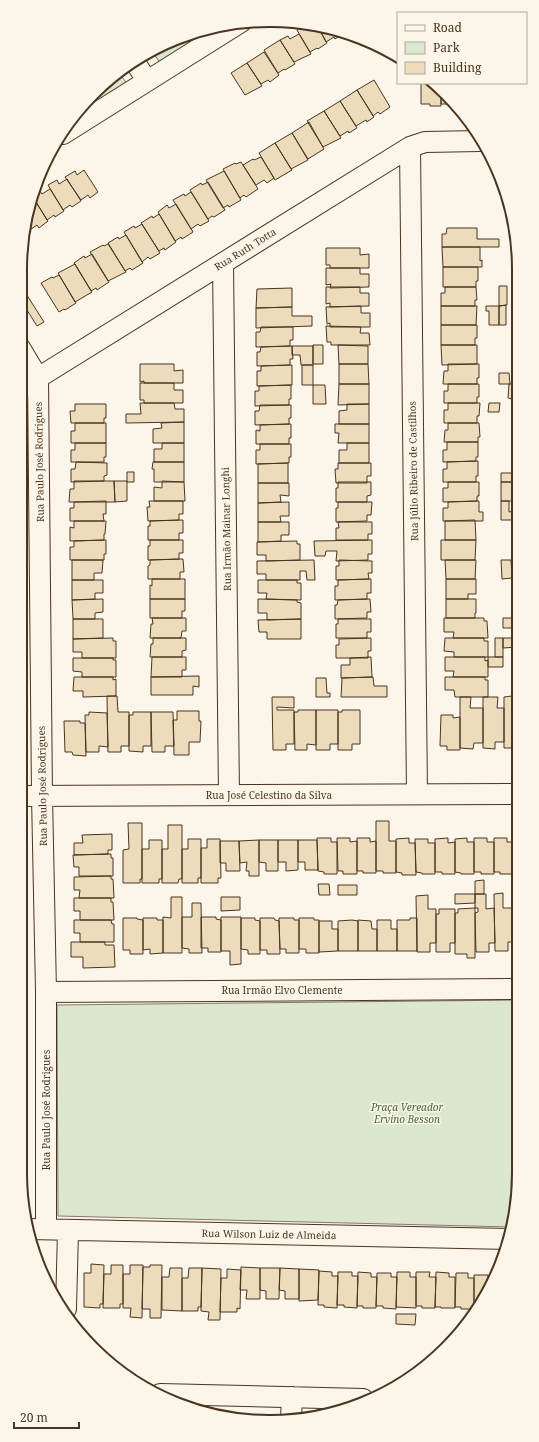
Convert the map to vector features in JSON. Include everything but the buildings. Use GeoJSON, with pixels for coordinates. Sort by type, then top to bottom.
{"type":"FeatureCollection","features":[{"type":"Feature","properties":{"kind":"street"},"geometry":{"type":"LineString","coordinates":[[73,128],[226,31]]}},
{"type":"Feature","properties":{"kind":"street"},"geometry":{"type":"LineString","coordinates":[[138,66],[147,81]]}},
{"type":"Feature","properties":{"kind":"street","name":"Rua Ruth Totta"},"geometry":{"type":"LineString","coordinates":[[27,385],[410,147],[426,142],[476,142]]}},
{"type":"Feature","properties":{"kind":"street","name":"Rua Júlio Ribeiro de Castilhos"},"geometry":{"type":"LineString","coordinates":[[410,147],[417,794]]}},
{"type":"Feature","properties":{"kind":"street","name":"Rua Irmão Mainar Longhi"},"geometry":{"type":"LineString","coordinates":[[223,263],[229,795]]}},
{"type":"Feature","properties":{"kind":"street"},"geometry":{"type":"LineString","coordinates":[[27,360],[38,378]]}},
{"type":"Feature","properties":{"kind":"street","name":"Rua Paulo José Rodrigues"},"geometry":{"type":"LineString","coordinates":[[37,1229],[46,992],[42,796],[38,378]]}},
{"type":"Feature","properties":{"kind":"street","name":"Rua José Celestino da Silva"},"geometry":{"type":"LineString","coordinates":[[27,796],[512,794]]}},
{"type":"Feature","properties":{"kind":"street","name":"Rua Irmão Elvo Clemente"},"geometry":{"type":"LineString","coordinates":[[46,992],[512,988]]}},
{"type":"Feature","properties":{"kind":"street","name":"Rua Wilson Luiz de Almeida"},"geometry":{"type":"LineString","coordinates":[[37,1229],[503,1239]]}},
{"type":"Feature","properties":{"kind":"street"},"geometry":{"type":"LineString","coordinates":[[66,1304],[68,1230]]}},
{"type":"Feature","properties":{"kind":"street"},"geometry":{"type":"LineString","coordinates":[[171,1394],[357,1399]]}},
{"type":"Feature","properties":{"kind":"street"},"geometry":{"type":"LineString","coordinates":[[291,1414],[292,1397]]}},
{"type":"Feature","properties":{"kind":"green space"},"geometry":{"type":"Polygon","coordinates":[[[201,37],[160,63],[155,56],[177,45],[201,37]]]}},
{"type":"Feature","properties":{"kind":"green space"},"geometry":{"type":"Polygon","coordinates":[[[122,77],[127,84],[91,106],[122,77]]]}},
{"type":"Feature","properties":{"kind":"green space","name":"Praça Vereador Ervino Besson"},"geometry":{"type":"Polygon","coordinates":[[[512,1000],[512,1172],[510,1204],[506,1227],[58,1216],[57,1005],[512,1000]]]}}]}
